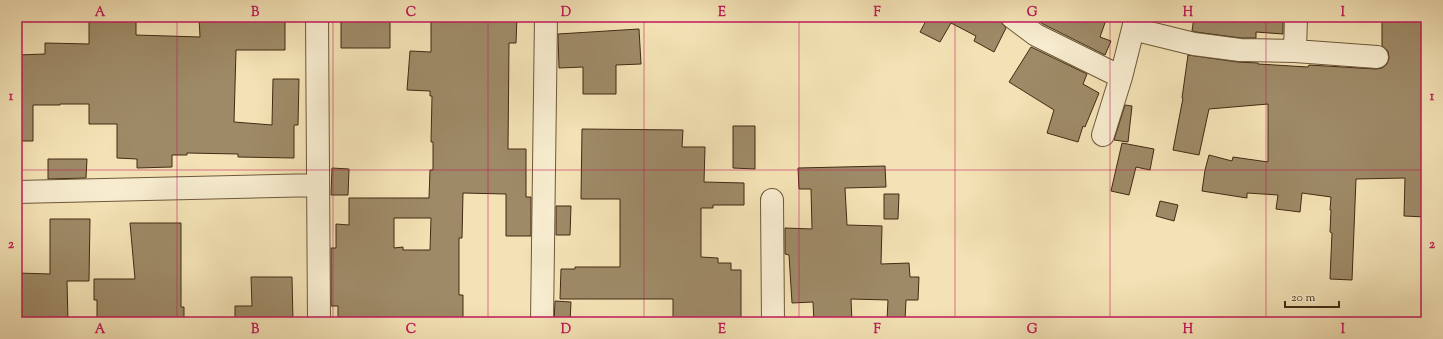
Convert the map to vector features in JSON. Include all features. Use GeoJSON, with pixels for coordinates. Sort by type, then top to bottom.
{"type":"FeatureCollection","features":[{"type":"Feature","properties":{"kind":"street"},"geometry":{"type":"LineString","coordinates":[[317,17],[319,322]]}},
{"type":"Feature","properties":{"kind":"street"},"geometry":{"type":"LineString","coordinates":[[542,322],[546,17]]}},
{"type":"Feature","properties":{"kind":"street"},"geometry":{"type":"LineString","coordinates":[[1012,17],[1036,35],[1122,77]]}},
{"type":"Feature","properties":{"kind":"street"},"geometry":{"type":"LineString","coordinates":[[1294,50],[1296,17]]}},
{"type":"Feature","properties":{"kind":"street"},"geometry":{"type":"LineString","coordinates":[[1103,135],[1122,77],[1134,23],[1194,44],[1240,50],[1294,50],[1377,57]]}},
{"type":"Feature","properties":{"kind":"street"},"geometry":{"type":"LineString","coordinates":[[17,192],[318,185]]}},
{"type":"Feature","properties":{"kind":"street"},"geometry":{"type":"LineString","coordinates":[[772,200],[773,322]]}},
{"type":"Feature","properties":{"kind":"building"},"geometry":{"type":"Polygon","coordinates":[[[89,17],[136,17],[136,35],[200,37],[199,17],[285,17],[285,50],[236,50],[234,122],[272,125],[273,79],[299,79],[298,125],[294,125],[294,158],[238,157],[238,154],[187,153],[187,155],[172,155],[172,167],[137,168],[137,159],[117,158],[117,124],[89,124],[89,104],[33,105],[33,141],[17,141],[17,55],[45,54],[45,43],[89,44],[89,17]]]}},
{"type":"Feature","properties":{"kind":"building"},"geometry":{"type":"Polygon","coordinates":[[[341,17],[390,17],[390,48],[341,48],[341,17]]]}},
{"type":"Feature","properties":{"kind":"building"},"geometry":{"type":"Polygon","coordinates":[[[431,17],[517,17],[516,43],[509,43],[508,149],[526,149],[526,197],[531,197],[531,236],[506,236],[506,194],[463,193],[462,238],[459,238],[459,295],[463,295],[463,322],[338,322],[338,306],[331,306],[331,248],[336,248],[336,224],[349,225],[349,198],[429,198],[430,170],[433,170],[433,142],[431,142],[432,96],[430,96],[430,91],[407,90],[410,51],[431,52],[431,17]],[[394,218],[394,248],[403,247],[403,250],[430,250],[431,218],[394,218]]]}},
{"type":"Feature","properties":{"kind":"building"},"geometry":{"type":"Polygon","coordinates":[[[928,17],[1000,17],[1001,22],[1006,28],[994,52],[974,41],[976,36],[951,23],[940,42],[920,32],[928,17]]]}},
{"type":"Feature","properties":{"kind":"building"},"geometry":{"type":"Polygon","coordinates":[[[1033,17],[1107,17],[1100,37],[1111,41],[1105,55],[1043,24],[1033,17]]]}},
{"type":"Feature","properties":{"kind":"building"},"geometry":{"type":"Polygon","coordinates":[[[1194,17],[1283,17],[1283,34],[1256,32],[1256,38],[1241,38],[1196,32],[1192,31],[1194,17]]]}},
{"type":"Feature","properties":{"kind":"building"},"geometry":{"type":"Polygon","coordinates":[[[1382,17],[1426,17],[1426,217],[1404,216],[1405,178],[1356,179],[1352,280],[1330,279],[1332,233],[1330,232],[1331,197],[1302,193],[1300,212],[1276,209],[1278,195],[1247,193],[1247,198],[1202,191],[1209,155],[1232,161],[1233,157],[1268,162],[1268,104],[1209,109],[1199,155],[1173,150],[1183,98],[1188,55],[1258,64],[1308,67],[1309,65],[1376,69],[1382,68],[1387,64],[1389,58],[1388,51],[1382,46],[1382,17]]]}},
{"type":"Feature","properties":{"kind":"building"},"geometry":{"type":"Polygon","coordinates":[[[639,29],[641,64],[616,65],[616,94],[583,94],[583,67],[559,68],[558,34],[639,29]]]}},
{"type":"Feature","properties":{"kind":"building"},"geometry":{"type":"Polygon","coordinates":[[[1031,47],[1087,74],[1083,84],[1099,93],[1085,127],[1083,126],[1078,142],[1047,133],[1054,110],[1009,82],[1031,47]]]}},
{"type":"Feature","properties":{"kind":"building"},"geometry":{"type":"Polygon","coordinates":[[[1125,105],[1132,106],[1128,142],[1114,140],[1125,105]]]}},
{"type":"Feature","properties":{"kind":"building"},"geometry":{"type":"Polygon","coordinates":[[[733,126],[755,126],[755,169],[733,168],[733,126]]]}},
{"type":"Feature","properties":{"kind":"building"},"geometry":{"type":"Polygon","coordinates":[[[582,129],[683,130],[682,147],[705,147],[704,182],[744,183],[744,205],[713,205],[713,208],[701,208],[701,257],[718,258],[718,263],[731,263],[731,270],[741,270],[741,322],[673,322],[673,299],[560,299],[561,269],[575,269],[575,267],[620,267],[620,199],[581,199],[582,129]]]}},
{"type":"Feature","properties":{"kind":"building"},"geometry":{"type":"Polygon","coordinates":[[[1122,143],[1154,149],[1150,170],[1136,167],[1129,195],[1111,191],[1122,143]]]}},
{"type":"Feature","properties":{"kind":"building"},"geometry":{"type":"Polygon","coordinates":[[[48,159],[87,159],[86,178],[48,179],[48,159]]]}},
{"type":"Feature","properties":{"kind":"building"},"geometry":{"type":"Polygon","coordinates":[[[885,166],[886,187],[845,188],[847,225],[882,226],[881,264],[909,263],[910,277],[919,277],[918,300],[906,300],[905,320],[887,320],[888,300],[851,299],[852,322],[814,322],[813,302],[792,303],[789,255],[785,254],[785,228],[812,229],[811,189],[799,189],[798,168],[885,166]]]}},
{"type":"Feature","properties":{"kind":"building"},"geometry":{"type":"Polygon","coordinates":[[[332,168],[349,169],[348,195],[331,195],[332,168]]]}},
{"type":"Feature","properties":{"kind":"building"},"geometry":{"type":"Polygon","coordinates":[[[884,194],[899,194],[898,219],[884,219],[884,194]]]}},
{"type":"Feature","properties":{"kind":"building"},"geometry":{"type":"Polygon","coordinates":[[[1160,201],[1178,205],[1174,221],[1156,216],[1160,201]]]}},
{"type":"Feature","properties":{"kind":"building"},"geometry":{"type":"Polygon","coordinates":[[[556,206],[571,206],[570,235],[556,235],[556,206]]]}},
{"type":"Feature","properties":{"kind":"building"},"geometry":{"type":"Polygon","coordinates":[[[50,219],[90,219],[89,281],[67,281],[68,322],[17,322],[17,273],[50,274],[50,219]]]}},
{"type":"Feature","properties":{"kind":"building"},"geometry":{"type":"Polygon","coordinates":[[[130,223],[181,223],[181,307],[184,307],[184,322],[97,322],[97,300],[94,300],[94,279],[135,279],[130,223]]]}},
{"type":"Feature","properties":{"kind":"building"},"geometry":{"type":"Polygon","coordinates":[[[251,277],[292,277],[293,322],[235,322],[235,306],[252,306],[251,277]]]}},
{"type":"Feature","properties":{"kind":"building"},"geometry":{"type":"Polygon","coordinates":[[[555,301],[571,302],[570,322],[554,322],[555,301]]]}}]}
